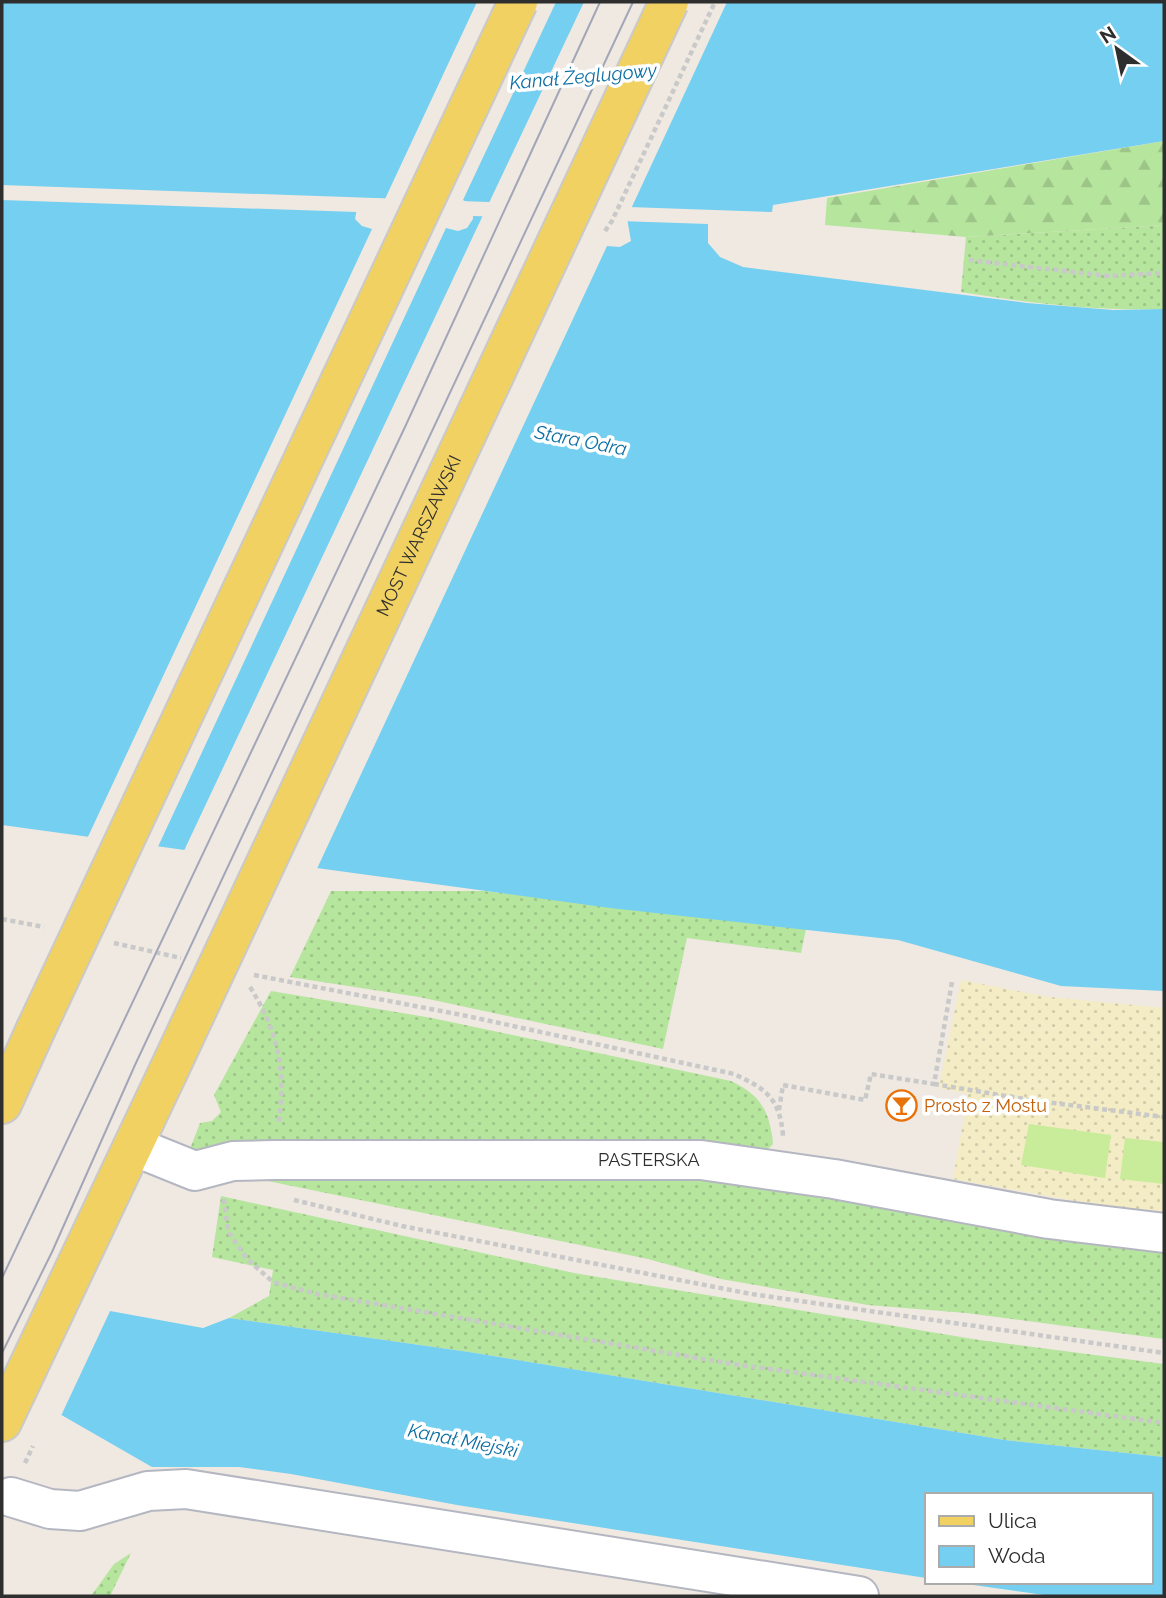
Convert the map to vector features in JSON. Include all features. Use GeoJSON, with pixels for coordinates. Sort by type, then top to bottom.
{"type":"FeatureCollection","features":[{"type":"Feature","properties":{"kind":"main road"},"geometry":{"type":"LineString","coordinates":[[2,1104],[518,2]]}},
{"type":"Feature","properties":{"kind":"main road","name":"MOST WARSZAWSKI"},"geometry":{"type":"LineString","coordinates":[[2,1422],[669,2]]}},
{"type":"Feature","properties":{"kind":"lane"},"geometry":{"type":"LineString","coordinates":[[133,1146],[209,1176]]}},
{"type":"Feature","properties":{"kind":"lane","name":"PASTERSKA"},"geometry":{"type":"LineString","coordinates":[[209,1176],[233,1161],[425,1158],[701,1160],[1049,1219],[1164,1233]]}},
{"type":"Feature","properties":{"kind":"lane"},"geometry":{"type":"LineString","coordinates":[[11,1497],[50,1509],[80,1511],[148,1491],[186,1489],[859,1596]]}},
{"type":"Feature","properties":{"kind":"path"},"geometry":{"type":"LineString","coordinates":[[969,260],[1108,276],[1164,273]]}},
{"type":"Feature","properties":{"kind":"path"},"geometry":{"type":"LineString","coordinates":[[2,919],[56,929]]}},
{"type":"Feature","properties":{"kind":"path"},"geometry":{"type":"LineString","coordinates":[[108,942],[187,960]]}},
{"type":"Feature","properties":{"kind":"path"},"geometry":{"type":"LineString","coordinates":[[253,974],[508,1024],[734,1074],[763,1087],[779,1111]]}},
{"type":"Feature","properties":{"kind":"path"},"geometry":{"type":"LineString","coordinates":[[246,981],[264,1010],[281,1064],[284,1090],[276,1136]]}},
{"type":"Feature","properties":{"kind":"path"},"geometry":{"type":"LineString","coordinates":[[934,1084],[952,982]]}},
{"type":"Feature","properties":{"kind":"path"},"geometry":{"type":"LineString","coordinates":[[780,1172],[783,1134],[779,1111],[783,1085],[865,1100],[870,1074],[1030,1100],[1164,1117]]}},
{"type":"Feature","properties":{"kind":"path"},"geometry":{"type":"LineString","coordinates":[[209,1176],[228,1231],[247,1259],[273,1282],[317,1294],[733,1364],[1164,1423]]}},
{"type":"Feature","properties":{"kind":"path"},"geometry":{"type":"LineString","coordinates":[[286,1198],[402,1226],[751,1294],[1164,1353]]}},
{"type":"Feature","properties":{"kind":"green space"},"geometry":{"type":"Polygon","coordinates":[[[1164,141],[1164,225],[966,237],[825,225],[827,198],[1164,141]]]}},
{"type":"Feature","properties":{"kind":"green space"},"geometry":{"type":"Polygon","coordinates":[[[1164,225],[1164,309],[1062,305],[961,292],[966,237],[1164,225]]]}},
{"type":"Feature","properties":{"kind":"green space"},"geometry":{"type":"Polygon","coordinates":[[[331,891],[484,891],[806,929],[801,953],[687,938],[663,1049],[419,997],[290,977],[331,891]]]}},
{"type":"Feature","properties":{"kind":"green space"},"geometry":{"type":"Polygon","coordinates":[[[271,991],[432,1018],[731,1081],[750,1092],[762,1106],[773,1144],[765,1152],[201,1153],[190,1149],[200,1123],[212,1121],[221,1112],[214,1095],[271,991]]]}},
{"type":"Feature","properties":{"kind":"green space"},"geometry":{"type":"Polygon","coordinates":[[[1029,1124],[1111,1135],[1105,1178],[1021,1165],[1029,1124]]]}},
{"type":"Feature","properties":{"kind":"green space"},"geometry":{"type":"Polygon","coordinates":[[[1125,1138],[1164,1142],[1164,1184],[1120,1179],[1125,1138]]]}},
{"type":"Feature","properties":{"kind":"green space"},"geometry":{"type":"Polygon","coordinates":[[[669,1169],[1164,1244],[1164,1339],[966,1313],[868,1305],[721,1279],[648,1259],[258,1179],[669,1169]]]}},
{"type":"Feature","properties":{"kind":"green space"},"geometry":{"type":"Polygon","coordinates":[[[221,1196],[574,1273],[979,1340],[1164,1364],[1164,1457],[1005,1440],[469,1352],[229,1318],[269,1296],[273,1270],[212,1257],[221,1196]]]}},
{"type":"Feature","properties":{"kind":"green space"},"geometry":{"type":"Polygon","coordinates":[[[131,1553],[110,1596],[91,1596],[114,1564],[131,1553]]]}},
{"type":"Feature","properties":{"kind":"sand"},"geometry":{"type":"Polygon","coordinates":[[[961,980],[1049,997],[1164,1008],[1164,1211],[1126,1210],[953,1179],[968,1094],[939,1088],[961,980]]]}},
{"type":"Feature","properties":{"kind":"water","name":"Kanał Żeglugowy"},"geometry":{"type":"Polygon","coordinates":[[[2,2],[1164,2],[1164,141],[773,205],[772,212],[2,185],[2,2]]]}},
{"type":"Feature","properties":{"kind":"water","name":"Stara Odra"},"geometry":{"type":"Polygon","coordinates":[[[2,200],[708,224],[708,243],[720,257],[743,267],[1027,303],[1113,310],[1164,309],[1164,991],[1061,986],[898,940],[610,908],[2,825],[2,200]]]}},
{"type":"Feature","properties":{"kind":"water","name":"Kanał Miejski"},"geometry":{"type":"Polygon","coordinates":[[[2,1281],[92,1287],[110,1311],[203,1328],[229,1318],[469,1352],[1005,1440],[1164,1457],[1164,1596],[1051,1596],[966,1584],[1152,1584],[1152,1493],[925,1493],[925,1578],[457,1505],[291,1474],[239,1467],[152,1467],[58,1413],[2,1281]]]}},
{"type":"Feature","properties":{"kind":"pier"},"geometry":{"type":"Polygon","coordinates":[[[477,2],[556,2],[463,200],[470,204],[364,201],[369,198],[385,199],[477,2]]]}},
{"type":"Feature","properties":{"kind":"pier"},"geometry":{"type":"Polygon","coordinates":[[[584,2],[727,2],[630,211],[488,205],[584,2]]]}},
{"type":"Feature","properties":{"kind":"pier"},"geometry":{"type":"Polygon","coordinates":[[[357,208],[473,212],[473,219],[467,228],[458,231],[446,228],[156,851],[86,841],[372,229],[362,226],[355,219],[357,208]]]}},
{"type":"Feature","properties":{"kind":"pier"},"geometry":{"type":"Polygon","coordinates":[[[484,213],[627,218],[631,241],[620,247],[607,246],[315,873],[182,855],[484,213]]]}},
{"type":"Feature","properties":{"kind":"pier"},"geometry":{"type":"Polygon","coordinates":[[[2,1278],[93,1283],[112,1307],[60,1418],[28,1437],[2,1429],[2,1278]]]}},
{"type":"Feature","properties":{"kind":"tram line"},"geometry":{"type":"LineString","coordinates":[[2,1278],[405,427],[600,2]]}},
{"type":"Feature","properties":{"kind":"tram line"},"geometry":{"type":"LineString","coordinates":[[2,1353],[52,1252],[135,1065],[633,2]]}},
{"type":"Feature","properties":{"kind":"place","name":"Prosto z Mostu"},"geometry":{"type":"Point","coordinates":[901,1106]}}]}
